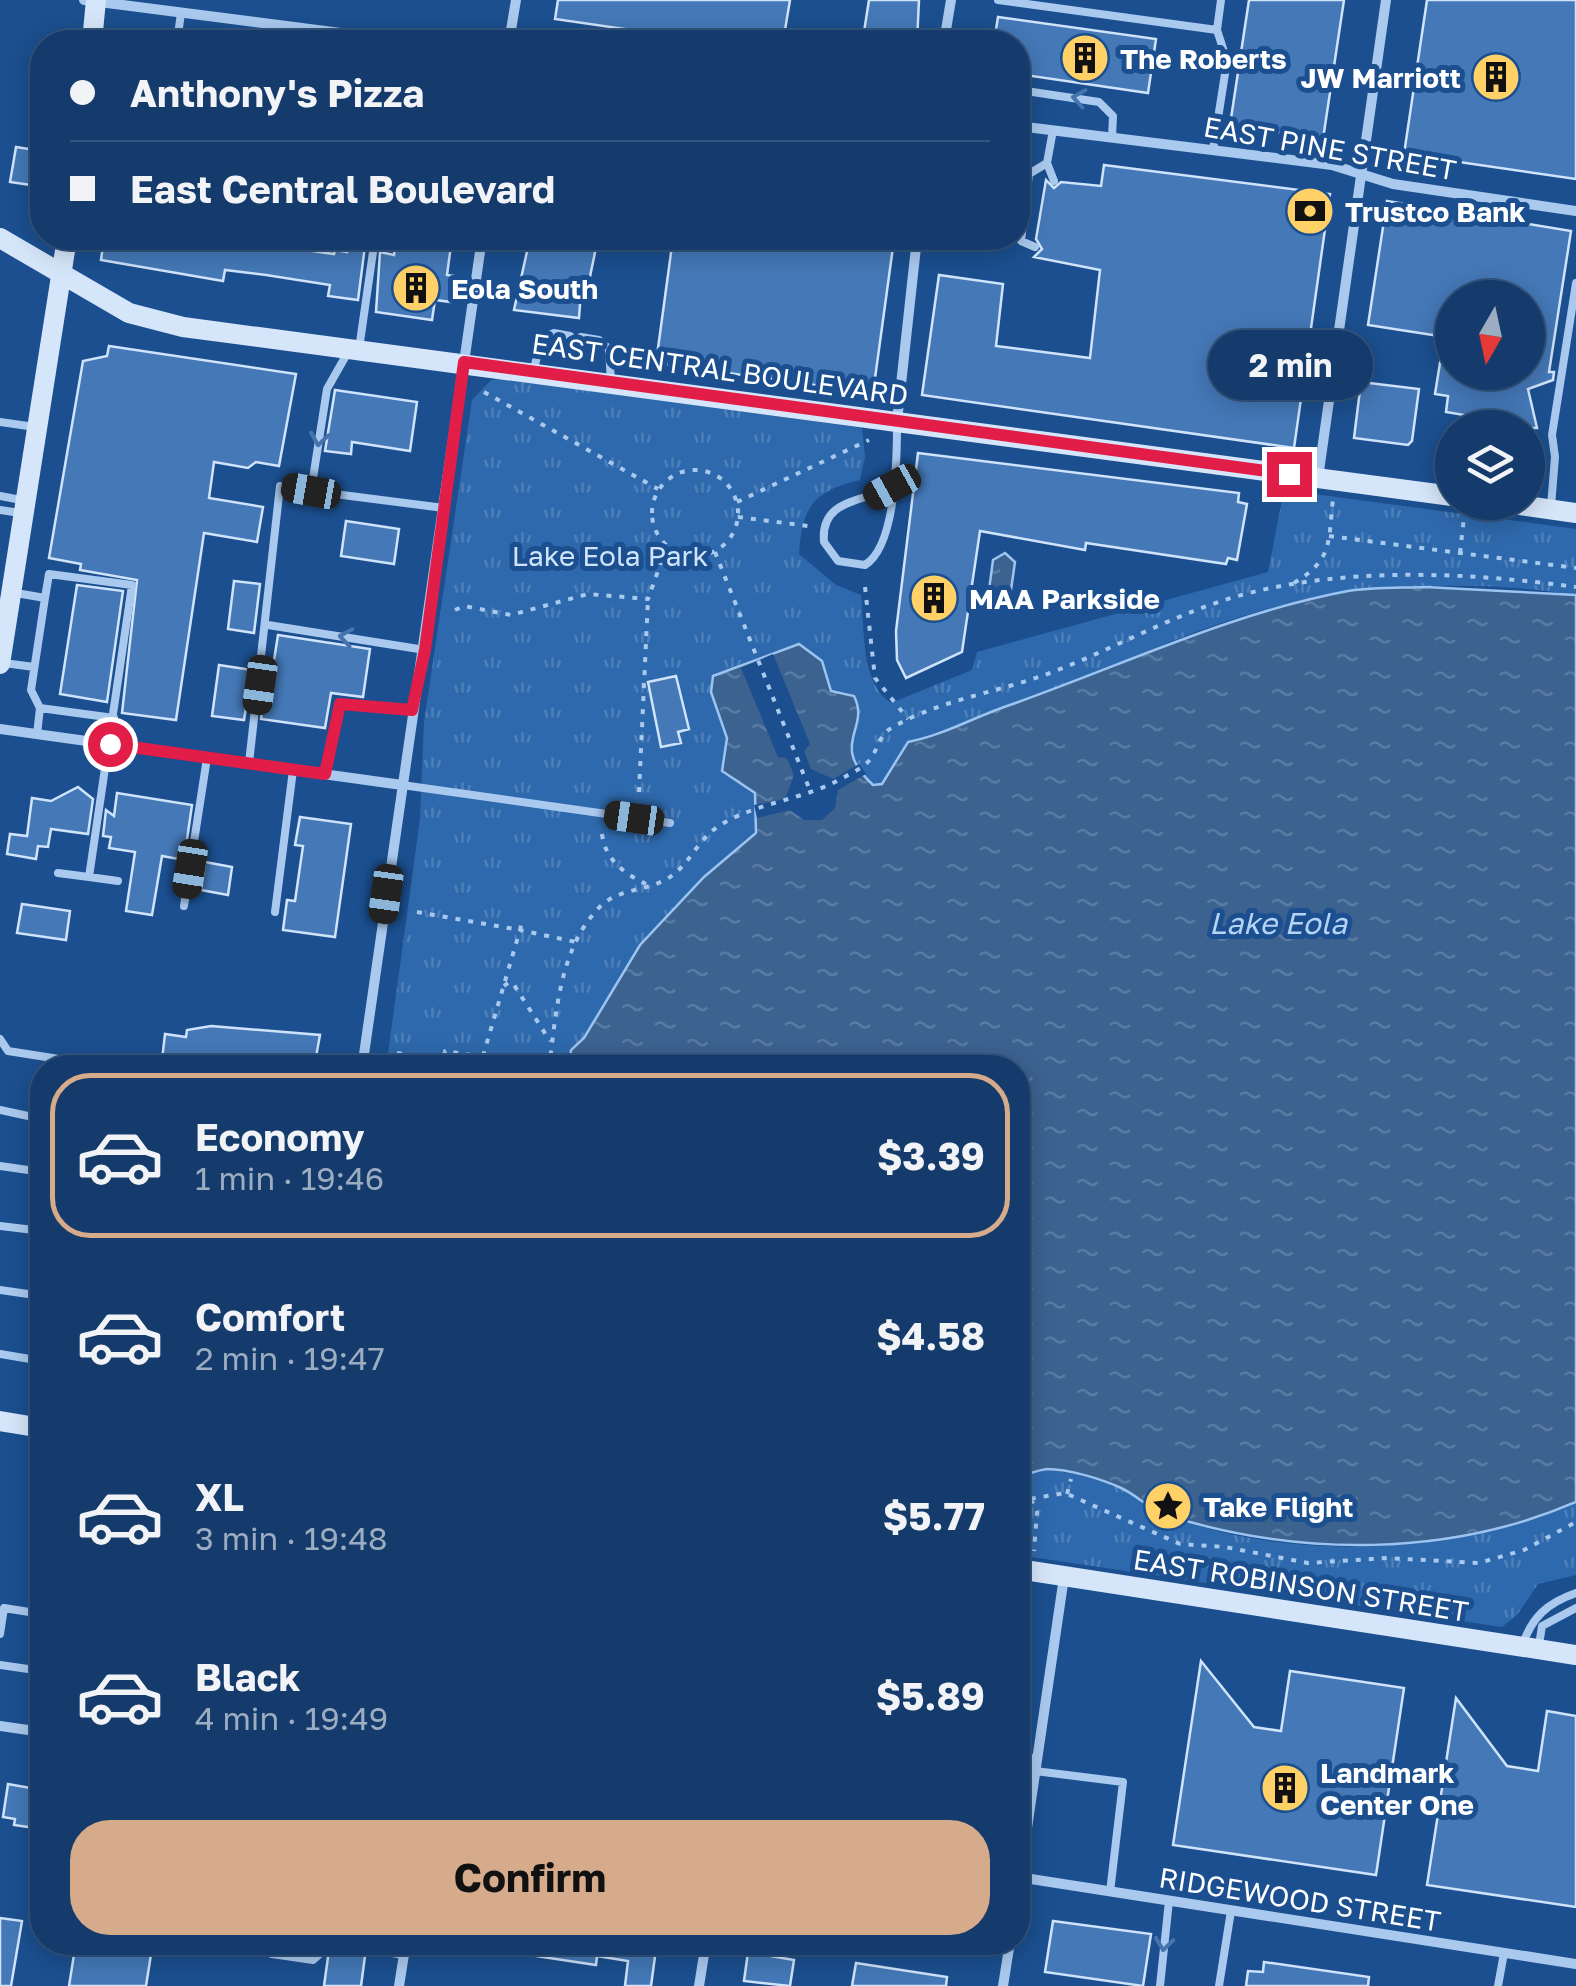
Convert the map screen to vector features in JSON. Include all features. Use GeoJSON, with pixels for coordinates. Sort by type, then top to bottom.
{"type":"FeatureCollection","features":[{"type":"Feature","properties":{"kind":"street"},"geometry":{"type":"LineString","coordinates":[[511,30],[516,0]]}},
{"type":"Feature","properties":{"kind":"street"},"geometry":{"type":"LineString","coordinates":[[946,30],[951,0]]}},
{"type":"Feature","properties":{"kind":"street"},"geometry":{"type":"LineString","coordinates":[[1318,478],[1386,0]]}},
{"type":"Feature","properties":{"kind":"street"},"geometry":{"type":"LineString","coordinates":[[92,30],[92,1],[307,30]]}},
{"type":"Feature","properties":{"kind":"street","name":"EAST PINE STREET"},"geometry":{"type":"LineString","coordinates":[[1030,127],[1332,165],[1393,184],[1576,211]]}},
{"type":"Feature","properties":{"kind":"street","name":"EAST CENTRAL BOULEVARD"},"geometry":{"type":"LineString","coordinates":[[0,238],[94,296],[157,321],[1435,494]]}},
{"type":"Feature","properties":{"kind":"street"},"geometry":{"type":"LineString","coordinates":[[0,663],[65,250]]}},
{"type":"Feature","properties":{"kind":"street"},"geometry":{"type":"LineString","coordinates":[[364,1055],[480,250]]}},
{"type":"Feature","properties":{"kind":"street"},"geometry":{"type":"LineString","coordinates":[[897,421],[916,250]]}},
{"type":"Feature","properties":{"kind":"street"},"geometry":{"type":"LineString","coordinates":[[1545,509],[1576,513]]}},
{"type":"Feature","properties":{"kind":"street"},"geometry":{"type":"LineString","coordinates":[[0,729],[402,785]]}},
{"type":"Feature","properties":{"kind":"street"},"geometry":{"type":"LineString","coordinates":[[0,1421],[30,1426]]}},
{"type":"Feature","properties":{"kind":"street","name":"EAST ROBINSON STREET"},"geometry":{"type":"LineString","coordinates":[[1030,1571],[1576,1655]]}},
{"type":"Feature","properties":{"kind":"street"},"geometry":{"type":"LineString","coordinates":[[1030,1804],[1064,1576]]}},
{"type":"Feature","properties":{"kind":"street"},"geometry":{"type":"LineString","coordinates":[[0,1726],[30,1730]]}},
{"type":"Feature","properties":{"kind":"street","name":"RIDGEWOOD STREET"},"geometry":{"type":"LineString","coordinates":[[1030,1882],[1576,1964]]}},
{"type":"Feature","properties":{"kind":"street"},"geometry":{"type":"LineString","coordinates":[[700,1986],[704,1955]]}},
{"type":"Feature","properties":{"kind":"street"},"geometry":{"type":"LineString","coordinates":[[1004,1986],[1008,1955]]}},
{"type":"Feature","properties":{"kind":"street"},"geometry":{"type":"LineString","coordinates":[[399,1986],[404,1956]]}},
{"type":"Feature","properties":{"kind":"lane"},"geometry":{"type":"LineString","coordinates":[[998,0],[1216,30]]}},
{"type":"Feature","properties":{"kind":"lane"},"geometry":{"type":"LineString","coordinates":[[1214,150],[1227,61],[1216,30],[1221,0]]}},
{"type":"Feature","properties":{"kind":"lane"},"geometry":{"type":"LineString","coordinates":[[179,30],[181,14]]}},
{"type":"Feature","properties":{"kind":"lane"},"geometry":{"type":"LineString","coordinates":[[1030,91],[1099,102],[1113,116],[1112,138]]}},
{"type":"Feature","properties":{"kind":"lane"},"geometry":{"type":"LineString","coordinates":[[1052,130],[1047,163],[1054,181]]}},
{"type":"Feature","properties":{"kind":"lane"},"geometry":{"type":"LineString","coordinates":[[1030,173],[1047,163]]}},
{"type":"Feature","properties":{"kind":"lane"},"geometry":{"type":"LineString","coordinates":[[1030,247],[1035,248]]}},
{"type":"Feature","properties":{"kind":"lane"},"geometry":{"type":"LineString","coordinates":[[311,491],[327,389],[355,348],[373,250]]}},
{"type":"Feature","properties":{"kind":"lane"},"geometry":{"type":"LineString","coordinates":[[1550,510],[1555,457],[1552,435],[1576,283]]}},
{"type":"Feature","properties":{"kind":"lane"},"geometry":{"type":"LineString","coordinates":[[533,372],[542,338],[554,333],[570,336]]}},
{"type":"Feature","properties":{"kind":"lane"},"geometry":{"type":"LineString","coordinates":[[581,337],[598,340],[608,349],[611,382]]}},
{"type":"Feature","properties":{"kind":"lane"},"geometry":{"type":"LineString","coordinates":[[892,487],[872,498],[838,506],[827,517],[824,542],[838,561],[865,565],[880,552],[892,487],[897,421]]}},
{"type":"Feature","properties":{"kind":"lane"},"geometry":{"type":"LineString","coordinates":[[0,422],[38,428]]}},
{"type":"Feature","properties":{"kind":"lane"},"geometry":{"type":"LineString","coordinates":[[249,764],[268,625],[280,486],[444,508]]}},
{"type":"Feature","properties":{"kind":"lane"},"geometry":{"type":"LineString","coordinates":[[0,496],[25,507]]}},
{"type":"Feature","properties":{"kind":"lane"},"geometry":{"type":"LineString","coordinates":[[0,510],[25,507]]}},
{"type":"Feature","properties":{"kind":"lane"},"geometry":{"type":"LineString","coordinates":[[36,734],[40,708],[31,690],[49,574],[132,586],[89,877]]}},
{"type":"Feature","properties":{"kind":"lane"},"geometry":{"type":"LineString","coordinates":[[7,600],[46,598]]}},
{"type":"Feature","properties":{"kind":"lane"},"geometry":{"type":"LineString","coordinates":[[268,625],[425,650]]}},
{"type":"Feature","properties":{"kind":"lane"},"geometry":{"type":"LineString","coordinates":[[0,663],[34,667]]}},
{"type":"Feature","properties":{"kind":"lane"},"geometry":{"type":"LineString","coordinates":[[325,774],[340,704],[412,710]]}},
{"type":"Feature","properties":{"kind":"lane"},"geometry":{"type":"LineString","coordinates":[[40,708],[114,718]]}},
{"type":"Feature","properties":{"kind":"lane"},"geometry":{"type":"LineString","coordinates":[[184,906],[207,758]]}},
{"type":"Feature","properties":{"kind":"lane"},"geometry":{"type":"LineString","coordinates":[[275,912],[294,770]]}},
{"type":"Feature","properties":{"kind":"lane"},"geometry":{"type":"LineString","coordinates":[[402,785],[670,822]]}},
{"type":"Feature","properties":{"kind":"lane"},"geometry":{"type":"LineString","coordinates":[[58,873],[118,881]]}},
{"type":"Feature","properties":{"kind":"lane"},"geometry":{"type":"LineString","coordinates":[[0,1039],[8,1051],[33,1055]]}},
{"type":"Feature","properties":{"kind":"lane"},"geometry":{"type":"LineString","coordinates":[[0,1110],[30,1116]]}},
{"type":"Feature","properties":{"kind":"lane"},"geometry":{"type":"LineString","coordinates":[[0,1166],[30,1170]]}},
{"type":"Feature","properties":{"kind":"lane"},"geometry":{"type":"LineString","coordinates":[[0,1226],[30,1230]]}},
{"type":"Feature","properties":{"kind":"lane"},"geometry":{"type":"LineString","coordinates":[[0,1290],[30,1294]]}},
{"type":"Feature","properties":{"kind":"lane"},"geometry":{"type":"LineString","coordinates":[[0,1354],[30,1358]]}},
{"type":"Feature","properties":{"kind":"lane"},"geometry":{"type":"LineString","coordinates":[[1530,1648],[1529,1624],[1542,1610],[1576,1593]]}},
{"type":"Feature","properties":{"kind":"lane"},"geometry":{"type":"LineString","coordinates":[[0,1634],[4,1608],[30,1612]]}},
{"type":"Feature","properties":{"kind":"lane"},"geometry":{"type":"LineString","coordinates":[[1530,1648],[1542,1626],[1576,1608]]}},
{"type":"Feature","properties":{"kind":"lane"},"geometry":{"type":"LineString","coordinates":[[0,1665],[30,1669]]}},
{"type":"Feature","properties":{"kind":"lane"},"geometry":{"type":"LineString","coordinates":[[1030,1762],[1123,1782],[1110,1892]]}},
{"type":"Feature","properties":{"kind":"lane"},"geometry":{"type":"LineString","coordinates":[[1160,1986],[1169,1901]]}},
{"type":"Feature","properties":{"kind":"lane"},"geometry":{"type":"LineString","coordinates":[[1219,1986],[1231,1911]]}},
{"type":"Feature","properties":{"kind":"lane"},"geometry":{"type":"LineString","coordinates":[[1498,1986],[1504,1953]]}},
{"type":"Feature","properties":{"kind":"lane"},"geometry":{"type":"LineString","coordinates":[[279,1955],[313,1960],[319,1955]]}},
{"type":"Feature","properties":{"kind":"lane"},"geometry":{"type":"LineString","coordinates":[[398,1955],[404,1956]]}},
{"type":"Feature","properties":{"kind":"path"},"geometry":{"type":"LineString","coordinates":[[484,392],[658,490]]}},
{"type":"Feature","properties":{"kind":"path"},"geometry":{"type":"LineString","coordinates":[[737,502],[869,440]]}},
{"type":"Feature","properties":{"kind":"path"},"geometry":{"type":"LineString","coordinates":[[680,472],[709,472],[731,489],[737,502],[734,531],[715,552],[686,556],[667,546],[654,530],[651,516],[658,490],[680,472]]}},
{"type":"Feature","properties":{"kind":"path"},"geometry":{"type":"LineString","coordinates":[[1290,585],[1319,568],[1329,536],[1333,499]]}},
{"type":"Feature","properties":{"kind":"path"},"geometry":{"type":"LineString","coordinates":[[738,517],[808,526]]}},
{"type":"Feature","properties":{"kind":"path"},"geometry":{"type":"LineString","coordinates":[[1460,553],[1464,520]]}},
{"type":"Feature","properties":{"kind":"path"},"geometry":{"type":"LineString","coordinates":[[1329,536],[1576,568]]}},
{"type":"Feature","properties":{"kind":"path"},"geometry":{"type":"LineString","coordinates":[[639,792],[648,599],[667,546]]}},
{"type":"Feature","properties":{"kind":"path"},"geometry":{"type":"LineString","coordinates":[[715,552],[812,793]]}},
{"type":"Feature","properties":{"kind":"path"},"geometry":{"type":"LineString","coordinates":[[551,1055],[562,984],[576,942],[607,900],[648,886],[680,869],[714,830],[812,793],[863,766],[883,734],[908,719],[1081,662],[1204,608],[1290,585],[1347,578],[1460,578],[1576,587]]}},
{"type":"Feature","properties":{"kind":"path"},"geometry":{"type":"LineString","coordinates":[[866,587],[875,678],[908,719]]}},
{"type":"Feature","properties":{"kind":"path"},"geometry":{"type":"LineString","coordinates":[[455,610],[464,606],[511,614],[588,594],[648,599]]}},
{"type":"Feature","properties":{"kind":"path"},"geometry":{"type":"LineString","coordinates":[[602,834],[623,872],[648,886]]}},
{"type":"Feature","properties":{"kind":"path"},"geometry":{"type":"LineString","coordinates":[[417,912],[521,928],[576,942]]}},
{"type":"Feature","properties":{"kind":"path"},"geometry":{"type":"LineString","coordinates":[[483,1055],[521,928]]}},
{"type":"Feature","properties":{"kind":"path"},"geometry":{"type":"LineString","coordinates":[[504,986],[510,982],[514,985],[552,1044]]}},
{"type":"Feature","properties":{"kind":"path"},"geometry":{"type":"LineString","coordinates":[[444,1055],[445,1050],[477,1055]]}},
{"type":"Feature","properties":{"kind":"path"},"geometry":{"type":"LineString","coordinates":[[397,1054],[405,1055]]}},
{"type":"Feature","properties":{"kind":"path"},"geometry":{"type":"LineString","coordinates":[[1067,1494],[1071,1479]]}},
{"type":"Feature","properties":{"kind":"path"},"geometry":{"type":"LineString","coordinates":[[1034,1551],[1036,1512],[1031,1498],[1067,1494],[1180,1544],[1225,1547],[1308,1563],[1387,1558],[1490,1561],[1524,1550],[1576,1522]]}},
{"type":"Feature","properties":{"kind":"green space","name":"Lake Eola Park"},"geometry":{"type":"Polygon","coordinates":[[[505,379],[862,428],[865,457],[860,480],[831,489],[813,503],[803,524],[799,554],[836,585],[861,595],[869,669],[881,694],[891,703],[972,670],[977,652],[1268,572],[1284,490],[1435,510],[1435,520],[1509,520],[1576,529],[1576,595],[1494,587],[1412,587],[1330,596],[1250,614],[1167,643],[954,729],[908,742],[883,784],[873,785],[859,769],[852,752],[852,735],[860,715],[849,693],[831,691],[822,661],[799,645],[714,676],[711,692],[727,738],[722,771],[755,793],[756,833],[704,877],[640,945],[571,1055],[388,1055],[420,819],[424,722],[472,400],[491,380],[505,379]]]}},
{"type":"Feature","properties":{"kind":"green space"},"geometry":{"type":"Polygon","coordinates":[[[1044,1469],[1110,1484],[1164,1515],[1214,1530],[1318,1546],[1425,1542],[1528,1520],[1576,1502],[1576,1575],[1538,1584],[1517,1615],[1502,1627],[1030,1557],[1030,1473],[1044,1469]]]}},
{"type":"Feature","properties":{"kind":"water"},"geometry":{"type":"Polygon","coordinates":[[[1005,553],[1015,562],[1009,604],[998,610],[987,605],[993,560],[1005,553]]]}},
{"type":"Feature","properties":{"kind":"water","name":"Lake Eola"},"geometry":{"type":"Polygon","coordinates":[[[1425,587],[1576,595],[1576,1502],[1477,1533],[1373,1545],[1320,1544],[1217,1529],[1154,1510],[1133,1494],[1095,1478],[1047,1469],[1030,1473],[1030,1055],[570,1055],[640,945],[704,877],[756,833],[755,793],[722,771],[727,738],[711,692],[713,676],[799,644],[822,661],[831,691],[854,696],[858,718],[853,758],[873,785],[882,784],[908,742],[1261,613],[1357,590],[1425,587]]]}},
{"type":"Feature","properties":{"kind":"pier"},"geometry":{"type":"Polygon","coordinates":[[[773,654],[810,744],[804,751],[811,769],[833,779],[859,764],[866,774],[838,790],[835,808],[822,820],[804,820],[790,810],[757,818],[754,805],[785,799],[794,775],[787,758],[778,757],[741,668],[773,654]]]}},
{"type":"Feature","properties":{"kind":"building"},"geometry":{"type":"Polygon","coordinates":[[[558,0],[790,0],[785,30],[631,30],[555,19],[558,0]]]}},
{"type":"Feature","properties":{"kind":"building"},"geometry":{"type":"Polygon","coordinates":[[[869,0],[919,0],[918,30],[864,30],[869,0]]]}},
{"type":"Feature","properties":{"kind":"building"},"geometry":{"type":"Polygon","coordinates":[[[1249,0],[1344,0],[1323,139],[1230,125],[1249,0]]]}},
{"type":"Feature","properties":{"kind":"building","name":"JW Marriott"},"geometry":{"type":"Polygon","coordinates":[[[1427,0],[1576,0],[1576,179],[1404,154],[1427,0]]]}},
{"type":"Feature","properties":{"kind":"building","name":"The Roberts"},"geometry":{"type":"Polygon","coordinates":[[[998,17],[1156,39],[1148,93],[1030,76],[1030,30],[996,30],[998,17]]]}},
{"type":"Feature","properties":{"kind":"building"},"geometry":{"type":"Polygon","coordinates":[[[16,147],[30,149],[30,185],[10,182],[16,147]]]}},
{"type":"Feature","properties":{"kind":"building"},"geometry":{"type":"Polygon","coordinates":[[[1104,165],[1330,194],[1294,448],[922,395],[939,275],[1003,284],[996,346],[1090,358],[1100,270],[1034,257],[1042,249],[1036,239],[1046,180],[1054,188],[1061,182],[1101,186],[1104,165]]]}},
{"type":"Feature","properties":{"kind":"building"},"geometry":{"type":"Polygon","coordinates":[[[1387,201],[1571,231],[1549,372],[1554,372],[1553,380],[1545,383],[1545,280],[1435,280],[1435,335],[1368,325],[1387,201]]]}},
{"type":"Feature","properties":{"kind":"building"},"geometry":{"type":"Polygon","coordinates":[[[102,250],[306,250],[334,254],[335,250],[364,250],[358,300],[328,296],[330,285],[266,275],[225,270],[223,281],[101,260],[102,250]]]}},
{"type":"Feature","properties":{"kind":"building","name":"Eola South"},"geometry":{"type":"Polygon","coordinates":[[[395,250],[450,250],[447,275],[454,276],[451,302],[435,300],[432,320],[376,312],[380,252],[394,255],[395,250]]]}},
{"type":"Feature","properties":{"kind":"building"},"geometry":{"type":"Polygon","coordinates":[[[527,250],[596,250],[587,291],[581,291],[579,318],[514,310],[527,250]]]}},
{"type":"Feature","properties":{"kind":"building"},"geometry":{"type":"Polygon","coordinates":[[[671,250],[893,250],[873,393],[656,363],[671,250]]]}},
{"type":"Feature","properties":{"kind":"building"},"geometry":{"type":"Polygon","coordinates":[[[109,346],[296,374],[279,466],[256,462],[248,468],[214,462],[209,498],[263,507],[257,542],[204,533],[176,720],[122,713],[137,580],[80,570],[81,564],[49,558],[83,361],[107,356],[109,346]]]}},
{"type":"Feature","properties":{"kind":"building"},"geometry":{"type":"Polygon","coordinates":[[[1361,382],[1419,389],[1412,441],[1408,445],[1354,438],[1361,382]]]}},
{"type":"Feature","properties":{"kind":"building"},"geometry":{"type":"Polygon","coordinates":[[[335,390],[417,402],[410,451],[352,442],[351,454],[325,451],[335,390]]]}},
{"type":"Feature","properties":{"kind":"building"},"geometry":{"type":"Polygon","coordinates":[[[1436,390],[1528,390],[1533,410],[1446,410],[1448,396],[1435,394],[1436,390]]]}},
{"type":"Feature","properties":{"kind":"building","name":"MAA Parkside"},"geometry":{"type":"Polygon","coordinates":[[[918,453],[1239,493],[1238,502],[1247,504],[1237,560],[1228,558],[1226,564],[1086,543],[1085,550],[980,531],[962,652],[906,678],[897,660],[896,631],[918,453]]]}},
{"type":"Feature","properties":{"kind":"building"},"geometry":{"type":"Polygon","coordinates":[[[346,521],[399,529],[394,564],[341,556],[346,521]]]}},
{"type":"Feature","properties":{"kind":"building"},"geometry":{"type":"Polygon","coordinates":[[[234,581],[260,584],[254,633],[228,629],[234,581]]]}},
{"type":"Feature","properties":{"kind":"building"},"geometry":{"type":"Polygon","coordinates":[[[77,585],[123,591],[107,702],[60,694],[77,585]]]}},
{"type":"Feature","properties":{"kind":"building"},"geometry":{"type":"Polygon","coordinates":[[[278,635],[370,649],[363,697],[331,693],[325,728],[261,719],[267,672],[272,673],[278,635]]]}},
{"type":"Feature","properties":{"kind":"building"},"geometry":{"type":"Polygon","coordinates":[[[219,665],[252,670],[244,720],[212,716],[219,665]]]}},
{"type":"Feature","properties":{"kind":"building"},"geometry":{"type":"Polygon","coordinates":[[[676,676],[689,729],[678,732],[681,743],[661,747],[648,682],[676,676]]]}},
{"type":"Feature","properties":{"kind":"building"},"geometry":{"type":"Polygon","coordinates":[[[78,787],[93,799],[88,834],[51,829],[48,847],[38,846],[36,859],[7,854],[10,834],[27,836],[32,798],[51,801],[78,787]]]}},
{"type":"Feature","properties":{"kind":"building"},"geometry":{"type":"Polygon","coordinates":[[[117,793],[192,805],[184,860],[162,856],[152,915],[126,911],[135,852],[109,848],[111,837],[103,836],[106,810],[114,816],[117,793]]]}},
{"type":"Feature","properties":{"kind":"building"},"geometry":{"type":"Polygon","coordinates":[[[300,817],[351,824],[335,937],[283,930],[287,900],[295,901],[303,846],[295,845],[300,817]]]}},
{"type":"Feature","properties":{"kind":"building"},"geometry":{"type":"Polygon","coordinates":[[[205,862],[232,867],[228,895],[201,890],[205,862]]]}},
{"type":"Feature","properties":{"kind":"building"},"geometry":{"type":"Polygon","coordinates":[[[22,904],[70,911],[66,940],[17,933],[22,904]]]}},
{"type":"Feature","properties":{"kind":"building"},"geometry":{"type":"Polygon","coordinates":[[[211,1026],[320,1035],[316,1055],[163,1055],[165,1034],[186,1037],[187,1030],[211,1026]]]}},
{"type":"Feature","properties":{"kind":"building","name":"Landmark Center One"},"geometry":{"type":"Polygon","coordinates":[[[1201,1661],[1254,1727],[1281,1731],[1290,1671],[1404,1688],[1376,1875],[1173,1845],[1201,1661]]]}},
{"type":"Feature","properties":{"kind":"building"},"geometry":{"type":"Polygon","coordinates":[[[1456,1698],[1507,1766],[1538,1771],[1547,1711],[1576,1716],[1576,1907],[1427,1885],[1456,1698]]]}},
{"type":"Feature","properties":{"kind":"building"},"geometry":{"type":"Polygon","coordinates":[[[8,1784],[30,1788],[30,1827],[14,1825],[15,1819],[3,1817],[8,1784]]]}},
{"type":"Feature","properties":{"kind":"building"},"geometry":{"type":"Polygon","coordinates":[[[0,1918],[22,1921],[11,1986],[0,1986],[0,1918]]]}},
{"type":"Feature","properties":{"kind":"building"},"geometry":{"type":"Polygon","coordinates":[[[1053,1921],[1151,1934],[1143,1986],[1045,1972],[1053,1921]]]}},
{"type":"Feature","properties":{"kind":"building"},"geometry":{"type":"Polygon","coordinates":[[[74,1955],[151,1955],[146,1986],[69,1986],[74,1955]]]}},
{"type":"Feature","properties":{"kind":"building"},"geometry":{"type":"Polygon","coordinates":[[[529,1955],[655,1955],[651,1986],[625,1986],[628,1961],[597,1956],[596,1965],[529,1955]]]}},
{"type":"Feature","properties":{"kind":"building"},"geometry":{"type":"Polygon","coordinates":[[[748,1955],[794,1960],[790,1986],[744,1981],[748,1955]]]}},
{"type":"Feature","properties":{"kind":"building"},"geometry":{"type":"Polygon","coordinates":[[[365,1956],[361,1986],[324,1986],[328,1957],[365,1956]]]}},
{"type":"Feature","properties":{"kind":"building"},"geometry":{"type":"Polygon","coordinates":[[[1264,1962],[1369,1977],[1368,1986],[1246,1986],[1248,1971],[1263,1972],[1264,1962]]]}},
{"type":"Feature","properties":{"kind":"building"},"geometry":{"type":"Polygon","coordinates":[[[856,1963],[947,1977],[946,1986],[852,1986],[856,1963]]]}},
{"type":"Feature","properties":{"kind":"place","name":"The Roberts"},"geometry":{"type":"Point","coordinates":[1085,58]}},
{"type":"Feature","properties":{"kind":"place","name":"JW Marriott"},"geometry":{"type":"Point","coordinates":[1496,77]}},
{"type":"Feature","properties":{"kind":"place","name":"Trustco Bank"},"geometry":{"type":"Point","coordinates":[1310,211]}},
{"type":"Feature","properties":{"kind":"place","name":"Eola South"},"geometry":{"type":"Point","coordinates":[416,288]}},
{"type":"Feature","properties":{"kind":"place","name":"MAA Parkside"},"geometry":{"type":"Point","coordinates":[934,598]}},
{"type":"Feature","properties":{"kind":"place","name":"Take Flight"},"geometry":{"type":"Point","coordinates":[1168,1506]}},
{"type":"Feature","properties":{"kind":"place","name":"Landmark Center One"},"geometry":{"type":"Point","coordinates":[1285,1788]}},
{"type":"Feature","properties":{"kind":"route"},"geometry":{"type":"LineString","coordinates":[[110,744],[325,774],[340,704],[412,710],[425,650],[464,362],[1289,474]]}}]}
